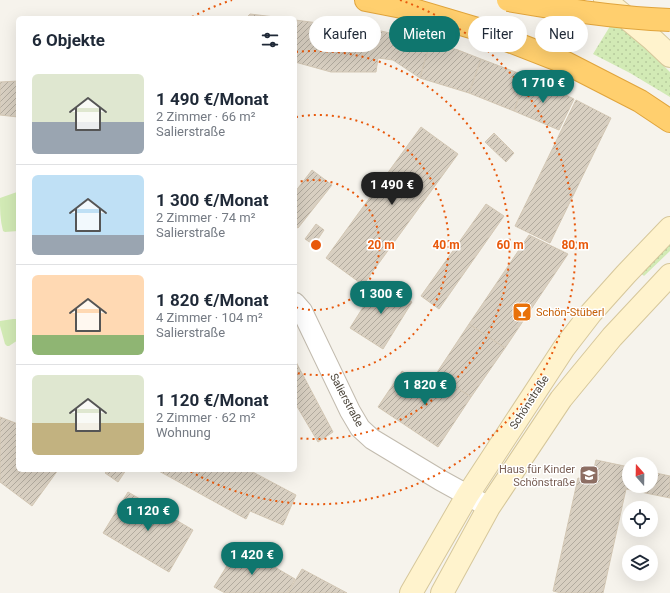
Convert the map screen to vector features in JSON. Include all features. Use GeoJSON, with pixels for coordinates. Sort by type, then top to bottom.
{"type":"FeatureCollection","features":[{"type":"Feature","properties":{"kind":"highway"},"geometry":{"type":"LineString","coordinates":[[366,0],[407,8],[481,30],[566,63],[640,101],[670,121]]}},
{"type":"Feature","properties":{"kind":"highway"},"geometry":{"type":"LineString","coordinates":[[508,0],[568,11],[645,19],[670,20]]}},
{"type":"Feature","properties":{"kind":"street"},"geometry":{"type":"LineString","coordinates":[[605,0],[670,56]]}},
{"type":"Feature","properties":{"kind":"street","name":"Schönstraße"},"geometry":{"type":"LineString","coordinates":[[411,593],[415,583],[467,496],[564,348],[591,313],[670,228]]}},
{"type":"Feature","properties":{"kind":"street"},"geometry":{"type":"LineString","coordinates":[[442,593],[489,507],[561,399],[612,337],[670,275]]}},
{"type":"Feature","properties":{"kind":"street","name":"Salierstraße"},"geometry":{"type":"LineString","coordinates":[[297,305],[302,311],[350,411],[360,428],[372,439],[467,496],[489,507]]}},
{"type":"Feature","properties":{"kind":"green space"},"geometry":{"type":"Polygon","coordinates":[[[615,18],[670,72],[670,97],[630,73],[593,54],[615,18]]]}},
{"type":"Feature","properties":{"kind":"green space"},"geometry":{"type":"Polygon","coordinates":[[[16,192],[16,231],[3,231],[1,223],[0,198],[16,192]]]}},
{"type":"Feature","properties":{"kind":"green space"},"geometry":{"type":"Polygon","coordinates":[[[670,241],[670,251],[644,276],[640,272],[670,241]]]}},
{"type":"Feature","properties":{"kind":"green space"},"geometry":{"type":"Polygon","coordinates":[[[16,319],[16,341],[9,346],[5,344],[0,321],[16,319]]]}},
{"type":"Feature","properties":{"kind":"building"},"geometry":{"type":"Polygon","coordinates":[[[250,14],[266,16],[248,16],[250,14]]]}},
{"type":"Feature","properties":{"kind":"building"},"geometry":{"type":"Polygon","coordinates":[[[297,20],[309,22],[309,52],[381,52],[381,31],[389,33],[389,52],[427,52],[420,78],[393,60],[378,58],[376,72],[331,72],[297,63],[297,20]]]}},
{"type":"Feature","properties":{"kind":"building"},"geometry":{"type":"Polygon","coordinates":[[[460,51],[481,59],[469,93],[420,78],[427,52],[460,52],[460,51]]]}},
{"type":"Feature","properties":{"kind":"building"},"geometry":{"type":"Polygon","coordinates":[[[481,59],[526,76],[514,111],[469,93],[481,59]]]}},
{"type":"Feature","properties":{"kind":"building"},"geometry":{"type":"Polygon","coordinates":[[[526,76],[574,99],[559,130],[514,111],[526,76]]]}},
{"type":"Feature","properties":{"kind":"building"},"geometry":{"type":"Polygon","coordinates":[[[16,81],[16,117],[0,115],[0,82],[16,81]]]}},
{"type":"Feature","properties":{"kind":"building"},"geometry":{"type":"Polygon","coordinates":[[[576,100],[611,118],[550,243],[515,226],[576,100]]]}},
{"type":"Feature","properties":{"kind":"building"},"geometry":{"type":"Polygon","coordinates":[[[421,127],[458,154],[363,285],[326,258],[421,127]]]}},
{"type":"Feature","properties":{"kind":"building"},"geometry":{"type":"Polygon","coordinates":[[[494,133],[514,153],[506,162],[485,142],[494,133]]]}},
{"type":"Feature","properties":{"kind":"building"},"geometry":{"type":"Polygon","coordinates":[[[312,170],[332,185],[298,228],[297,227],[297,189],[312,170]]]}},
{"type":"Feature","properties":{"kind":"building"},"geometry":{"type":"Polygon","coordinates":[[[486,204],[504,216],[439,309],[421,296],[486,204]]]}},
{"type":"Feature","properties":{"kind":"building"},"geometry":{"type":"Polygon","coordinates":[[[316,224],[324,230],[314,245],[305,239],[316,224]]]}},
{"type":"Feature","properties":{"kind":"building"},"geometry":{"type":"Polygon","coordinates":[[[529,235],[568,254],[505,348],[469,324],[529,235]]]}},
{"type":"Feature","properties":{"kind":"building"},"geometry":{"type":"Polygon","coordinates":[[[379,282],[412,302],[383,349],[350,328],[379,282]]]}},
{"type":"Feature","properties":{"kind":"building"},"geometry":{"type":"Polygon","coordinates":[[[469,324],[505,348],[471,397],[436,374],[469,324]]]}},
{"type":"Feature","properties":{"kind":"building"},"geometry":{"type":"Polygon","coordinates":[[[297,364],[333,432],[318,442],[297,406],[297,364]]]}},
{"type":"Feature","properties":{"kind":"building"},"geometry":{"type":"Polygon","coordinates":[[[402,371],[426,387],[436,374],[471,397],[438,447],[378,407],[402,371]]]}},
{"type":"Feature","properties":{"kind":"building"},"geometry":{"type":"Polygon","coordinates":[[[0,417],[16,423],[16,472],[57,472],[32,506],[0,482],[0,417]]]}},
{"type":"Feature","properties":{"kind":"building"},"geometry":{"type":"Polygon","coordinates":[[[596,460],[622,466],[622,493],[625,493],[623,501],[622,501],[622,507],[603,593],[561,593],[553,591],[578,478],[591,481],[596,460]]]}},
{"type":"Feature","properties":{"kind":"building"},"geometry":{"type":"Polygon","coordinates":[[[106,472],[125,472],[118,482],[105,473],[106,472]]]}},
{"type":"Feature","properties":{"kind":"building"},"geometry":{"type":"Polygon","coordinates":[[[161,472],[253,472],[296,495],[283,525],[250,511],[246,519],[161,472]]]}},
{"type":"Feature","properties":{"kind":"building"},"geometry":{"type":"Polygon","coordinates":[[[658,473],[670,476],[670,498],[646,493],[658,493],[658,473]]]}},
{"type":"Feature","properties":{"kind":"building"},"geometry":{"type":"Polygon","coordinates":[[[128,492],[193,530],[169,572],[103,533],[128,492]]]}},
{"type":"Feature","properties":{"kind":"building"},"geometry":{"type":"Polygon","coordinates":[[[239,546],[295,579],[287,593],[225,593],[214,587],[239,546]]]}},
{"type":"Feature","properties":{"kind":"building"},"geometry":{"type":"Polygon","coordinates":[[[302,569],[347,593],[288,593],[302,569]]]}},
{"type":"Feature","properties":{"kind":"place","name":"Schön-Stüberl"},"geometry":{"type":"Point","coordinates":[522,312]}},
{"type":"Feature","properties":{"kind":"place","name":"Haus für Kinder Schönstraße"},"geometry":{"type":"Point","coordinates":[589,475]}}]}
